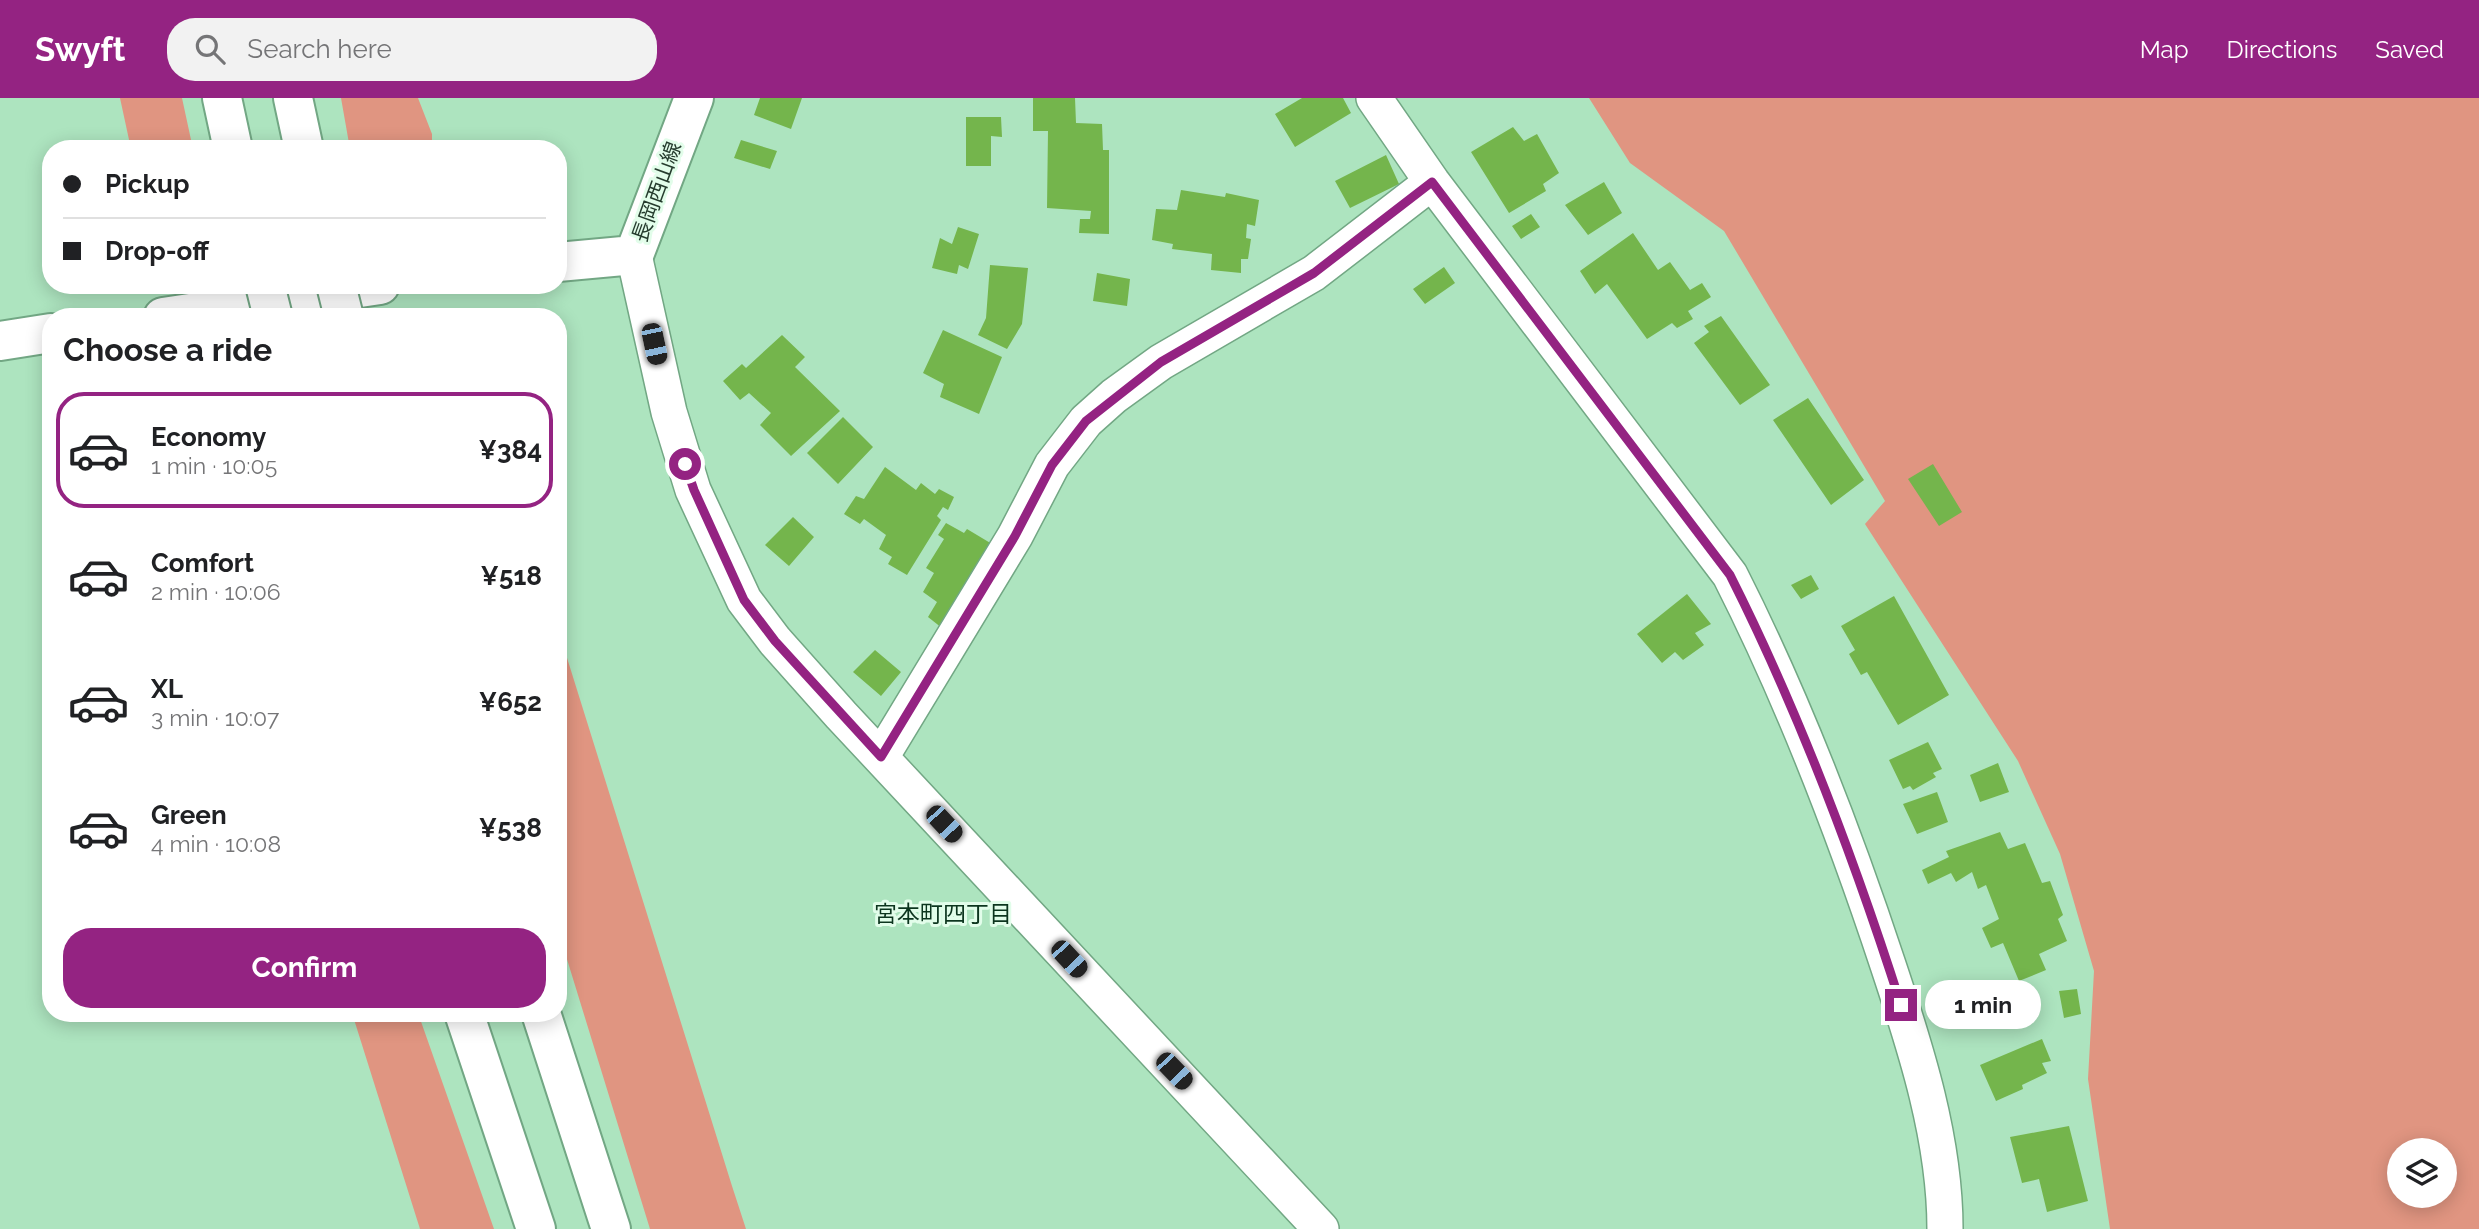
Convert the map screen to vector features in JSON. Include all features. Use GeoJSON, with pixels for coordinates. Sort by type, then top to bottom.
{"type":"FeatureCollection","features":[{"type":"Feature","properties":{"kind":"main road"},"geometry":{"type":"LineString","coordinates":[[222,98],[231,140]]}},
{"type":"Feature","properties":{"kind":"main road"},"geometry":{"type":"LineString","coordinates":[[293,98],[302,140]]}},
{"type":"Feature","properties":{"kind":"main road","name":"長岡西山線"},"geometry":{"type":"LineString","coordinates":[[567,261],[634,255],[694,98]]}},
{"type":"Feature","properties":{"kind":"main road"},"geometry":{"type":"LineString","coordinates":[[224,308],[319,294]]}},
{"type":"Feature","properties":{"kind":"main road"},"geometry":{"type":"LineString","coordinates":[[0,341],[42,335]]}},
{"type":"Feature","properties":{"kind":"main road"},"geometry":{"type":"LineString","coordinates":[[467,1022],[536,1229]]}},
{"type":"Feature","properties":{"kind":"main road"},"geometry":{"type":"LineString","coordinates":[[544,1022],[611,1229]]}},
{"type":"Feature","properties":{"kind":"street"},"geometry":{"type":"LineString","coordinates":[[1374,98],[1432,182],[1730,575],[1764,643],[1866,901],[1909,1027],[1934,1126],[1945,1229]]}},
{"type":"Feature","properties":{"kind":"street"},"geometry":{"type":"LineString","coordinates":[[881,757],[1009,547],[1052,465],[1086,421],[1161,362],[1314,273],[1432,182]]}},
{"type":"Feature","properties":{"kind":"street"},"geometry":{"type":"LineString","coordinates":[[634,255],[669,412],[694,490],[744,600],[775,641],[881,757],[1321,1229]]}},
{"type":"Feature","properties":{"kind":"shaded area"},"geometry":{"type":"Polygon","coordinates":[[[120,98],[182,98],[191,140],[129,140],[120,98]]]}},
{"type":"Feature","properties":{"kind":"shaded area"},"geometry":{"type":"Polygon","coordinates":[[[341,98],[418,98],[432,134],[432,140],[348,140],[341,98]]]}},
{"type":"Feature","properties":{"kind":"shaded area"},"geometry":{"type":"Polygon","coordinates":[[[1589,98],[2479,98],[2479,1229],[2110,1229],[2088,1079],[2094,971],[2060,854],[2018,761],[1865,524],[1885,501],[1724,231],[1630,163],[1589,98]]]}},
{"type":"Feature","properties":{"kind":"shaded area"},"geometry":{"type":"Polygon","coordinates":[[[567,658],[746,1229],[650,1229],[567,959],[567,658]]]}},
{"type":"Feature","properties":{"kind":"shaded area"},"geometry":{"type":"Polygon","coordinates":[[[355,1022],[421,1022],[494,1229],[420,1229],[355,1022]]]}},
{"type":"Feature","properties":{"kind":"building"},"geometry":{"type":"Polygon","coordinates":[[[760,98],[802,98],[791,129],[754,115],[760,98]]]}},
{"type":"Feature","properties":{"kind":"building"},"geometry":{"type":"Polygon","coordinates":[[[1033,98],[1075,98],[1076,123],[1102,124],[1103,150],[1109,150],[1109,234],[1079,233],[1080,219],[1090,219],[1091,211],[1047,208],[1048,131],[1033,131],[1033,98]]]}},
{"type":"Feature","properties":{"kind":"building"},"geometry":{"type":"Polygon","coordinates":[[[1302,98],[1343,98],[1351,113],[1295,147],[1275,114],[1302,98]]]}},
{"type":"Feature","properties":{"kind":"building"},"geometry":{"type":"Polygon","coordinates":[[[966,117],[1001,117],[1002,137],[991,136],[991,166],[966,166],[966,117]]]}},
{"type":"Feature","properties":{"kind":"building"},"geometry":{"type":"Polygon","coordinates":[[[1513,127],[1524,141],[1537,134],[1559,173],[1543,184],[1546,191],[1509,213],[1471,152],[1513,127]]]}},
{"type":"Feature","properties":{"kind":"building"},"geometry":{"type":"Polygon","coordinates":[[[741,140],[777,151],[770,169],[734,158],[741,140]]]}},
{"type":"Feature","properties":{"kind":"building"},"geometry":{"type":"Polygon","coordinates":[[[1386,155],[1399,184],[1350,208],[1335,181],[1386,155]]]}},
{"type":"Feature","properties":{"kind":"building"},"geometry":{"type":"Polygon","coordinates":[[[1604,182],[1622,213],[1588,235],[1565,205],[1604,182]]]}},
{"type":"Feature","properties":{"kind":"building"},"geometry":{"type":"Polygon","coordinates":[[[1181,190],[1225,197],[1226,193],[1259,200],[1255,226],[1247,224],[1246,238],[1251,239],[1248,259],[1241,259],[1241,273],[1211,270],[1212,254],[1172,249],[1173,244],[1152,240],[1156,209],[1177,210],[1181,190]]]}},
{"type":"Feature","properties":{"kind":"building"},"geometry":{"type":"Polygon","coordinates":[[[1531,214],[1540,227],[1521,239],[1512,226],[1531,214]]]}},
{"type":"Feature","properties":{"kind":"building"},"geometry":{"type":"Polygon","coordinates":[[[958,227],[979,234],[968,269],[959,265],[957,274],[932,268],[940,238],[952,244],[958,227]]]}},
{"type":"Feature","properties":{"kind":"building"},"geometry":{"type":"Polygon","coordinates":[[[1633,233],[1658,270],[1670,262],[1690,290],[1702,283],[1711,297],[1688,311],[1693,319],[1677,328],[1672,323],[1647,339],[1607,284],[1595,294],[1580,271],[1633,233]]]}},
{"type":"Feature","properties":{"kind":"building"},"geometry":{"type":"Polygon","coordinates":[[[990,265],[1028,268],[1022,324],[1007,349],[978,335],[986,318],[990,265]]]}},
{"type":"Feature","properties":{"kind":"building"},"geometry":{"type":"Polygon","coordinates":[[[1444,267],[1455,283],[1425,304],[1413,289],[1444,267]]]}},
{"type":"Feature","properties":{"kind":"building"},"geometry":{"type":"Polygon","coordinates":[[[1097,273],[1130,279],[1127,306],[1093,301],[1097,273]]]}},
{"type":"Feature","properties":{"kind":"building"},"geometry":{"type":"Polygon","coordinates":[[[1721,316],[1770,385],[1740,405],[1694,343],[1709,332],[1704,326],[1721,316]]]}},
{"type":"Feature","properties":{"kind":"building"},"geometry":{"type":"Polygon","coordinates":[[[943,330],[1002,357],[979,414],[940,397],[944,384],[923,373],[943,330]]]}},
{"type":"Feature","properties":{"kind":"building"},"geometry":{"type":"Polygon","coordinates":[[[782,335],[805,357],[795,367],[840,411],[791,456],[760,425],[771,413],[749,393],[740,400],[723,381],[742,364],[746,368],[782,335]]]}},
{"type":"Feature","properties":{"kind":"building"},"geometry":{"type":"Polygon","coordinates":[[[1808,398],[1864,480],[1831,505],[1773,420],[1808,398]]]}},
{"type":"Feature","properties":{"kind":"building"},"geometry":{"type":"Polygon","coordinates":[[[843,417],[873,447],[838,484],[807,453],[843,417]]]}},
{"type":"Feature","properties":{"kind":"building"},"geometry":{"type":"Polygon","coordinates":[[[1933,464],[1962,512],[1939,526],[1908,479],[1933,464]]]}},
{"type":"Feature","properties":{"kind":"building"},"geometry":{"type":"Polygon","coordinates":[[[885,467],[916,490],[921,483],[935,494],[939,489],[954,497],[948,510],[943,507],[937,516],[941,520],[907,575],[888,564],[892,557],[879,549],[886,535],[864,519],[860,524],[844,514],[856,496],[864,499],[885,467]]]}},
{"type":"Feature","properties":{"kind":"building"},"geometry":{"type":"Polygon","coordinates":[[[793,517],[814,537],[789,566],[765,545],[793,517]]]}},
{"type":"Feature","properties":{"kind":"building"},"geometry":{"type":"Polygon","coordinates":[[[946,523],[964,533],[967,529],[992,544],[942,628],[928,617],[937,602],[923,592],[934,573],[926,568],[944,539],[938,535],[946,523]]]}},
{"type":"Feature","properties":{"kind":"building"},"geometry":{"type":"Polygon","coordinates":[[[1811,575],[1819,589],[1801,599],[1791,585],[1811,575]]]}},
{"type":"Feature","properties":{"kind":"building"},"geometry":{"type":"Polygon","coordinates":[[[1687,594],[1711,624],[1695,633],[1704,645],[1683,660],[1675,652],[1662,663],[1637,634],[1687,594]]]}},
{"type":"Feature","properties":{"kind":"building"},"geometry":{"type":"Polygon","coordinates":[[[1894,596],[1949,695],[1898,725],[1867,672],[1861,675],[1849,654],[1855,650],[1841,626],[1894,596]]]}},
{"type":"Feature","properties":{"kind":"building"},"geometry":{"type":"Polygon","coordinates":[[[875,650],[901,672],[881,696],[853,672],[875,650]]]}},
{"type":"Feature","properties":{"kind":"building"},"geometry":{"type":"Polygon","coordinates":[[[1928,742],[1942,769],[1933,773],[1936,777],[1913,790],[1910,786],[1903,789],[1889,760],[1928,742]]]}},
{"type":"Feature","properties":{"kind":"building"},"geometry":{"type":"Polygon","coordinates":[[[1998,763],[2009,792],[1980,802],[1970,775],[1998,763]]]}},
{"type":"Feature","properties":{"kind":"building"},"geometry":{"type":"Polygon","coordinates":[[[1937,792],[1948,822],[1917,834],[1903,804],[1937,792]]]}},
{"type":"Feature","properties":{"kind":"building"},"geometry":{"type":"Polygon","coordinates":[[[2000,832],[2008,849],[2025,843],[2042,883],[2050,881],[2063,915],[2058,919],[2067,941],[2039,954],[2046,970],[2019,981],[2003,943],[1991,948],[1982,928],[1999,919],[1986,885],[1978,889],[1972,872],[1956,882],[1951,873],[1928,884],[1922,870],[1949,857],[1946,851],[2000,832]]]}},
{"type":"Feature","properties":{"kind":"building"},"geometry":{"type":"Polygon","coordinates":[[[2077,989],[2081,1014],[2064,1018],[2059,991],[2077,989]]]}},
{"type":"Feature","properties":{"kind":"building"},"geometry":{"type":"Polygon","coordinates":[[[2042,1039],[2051,1061],[2042,1063],[2047,1073],[2022,1085],[2023,1089],[1996,1101],[1980,1065],[2042,1039]]]}},
{"type":"Feature","properties":{"kind":"building"},"geometry":{"type":"Polygon","coordinates":[[[2069,1126],[2088,1201],[2047,1212],[2039,1179],[2022,1183],[2010,1137],[2069,1126]]]}},
{"type":"Feature","properties":{"kind":"district","name":"宮本町四丁目"},"geometry":{"type":"Point","coordinates":[943,914]}},
{"type":"Feature","properties":{"kind":"route"},"geometry":{"type":"LineString","coordinates":[[685,464],[744,600],[775,641],[881,757],[918,702],[1015,536],[1052,465],[1086,421],[1114,396],[1161,362],[1314,273],[1432,182],[1730,575],[1764,643],[1819,776],[1871,914],[1901,1005]]}}]}
